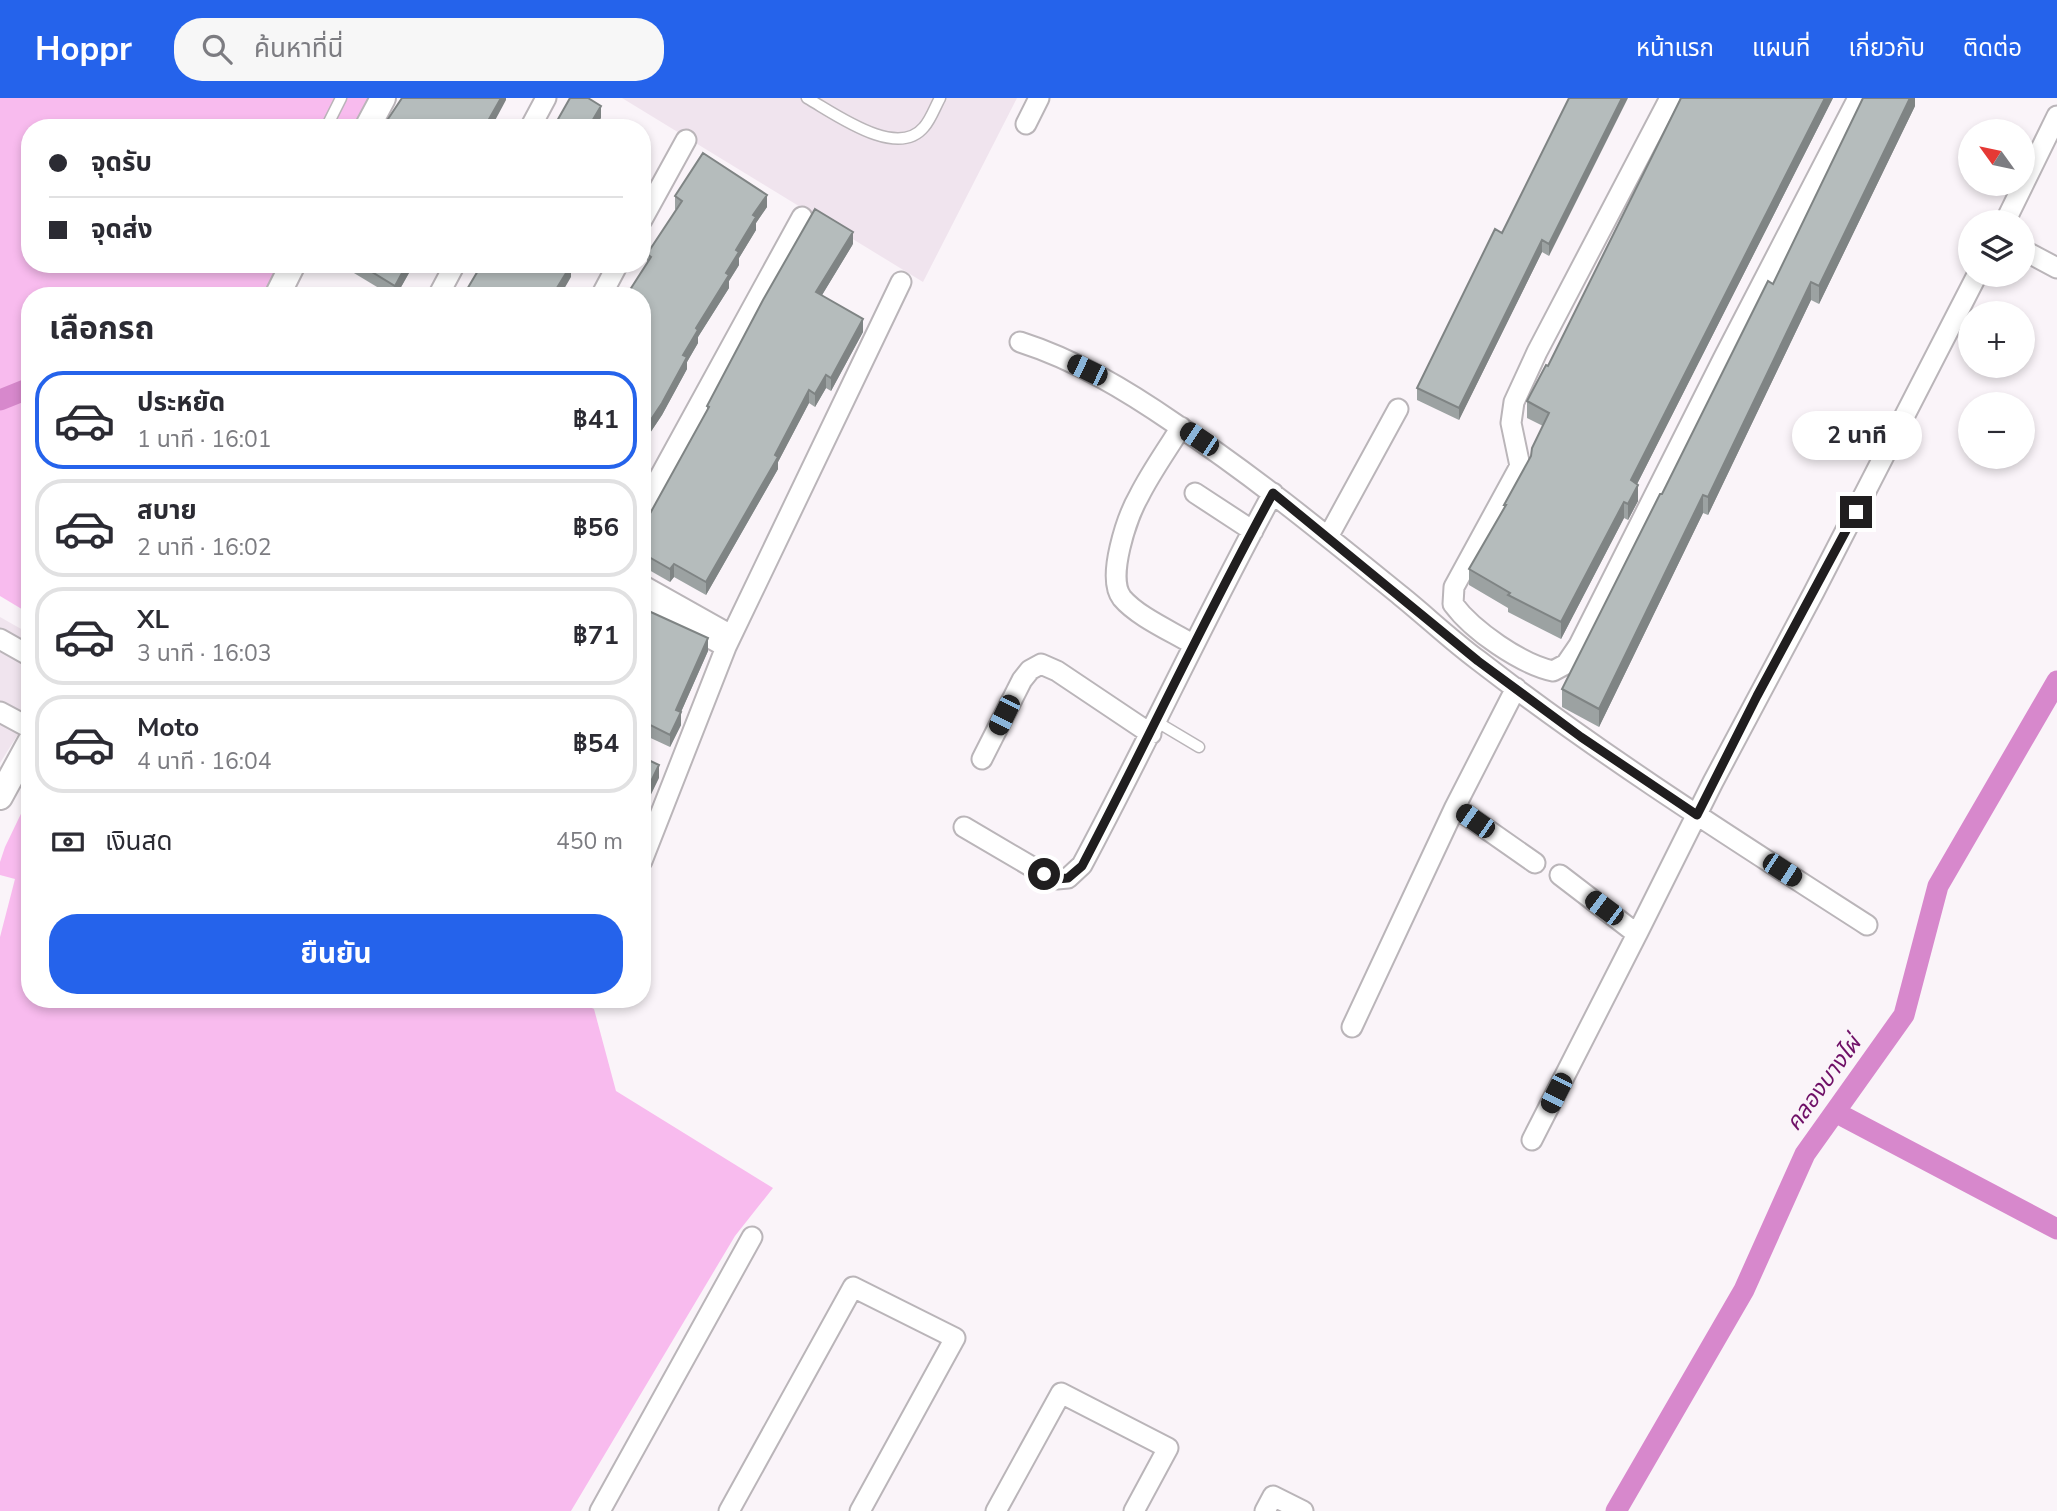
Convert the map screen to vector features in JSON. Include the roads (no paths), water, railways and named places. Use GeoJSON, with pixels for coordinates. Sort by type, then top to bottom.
{"type":"FeatureCollection","features":[{"type":"Feature","properties":{"kind":"street"},"geometry":{"type":"LineString","coordinates":[[372,119],[383,98]]}},
{"type":"Feature","properties":{"kind":"street"},"geometry":{"type":"LineString","coordinates":[[535,119],[546,98]]}},
{"type":"Feature","properties":{"kind":"street"},"geometry":{"type":"LineString","coordinates":[[1026,124],[1039,98]]}},
{"type":"Feature","properties":{"kind":"street"},"geometry":{"type":"LineString","coordinates":[[1670,98],[1542,341],[1514,402],[1511,423],[1520,466],[1454,587],[1453,604],[1462,617],[1517,656],[1553,671],[1566,664],[1579,645],[1716,371],[1858,98]]}},
{"type":"Feature","properties":{"kind":"street"},"geometry":{"type":"LineString","coordinates":[[2011,210],[2057,116]]}},
{"type":"Feature","properties":{"kind":"street"},"geometry":{"type":"LineString","coordinates":[[651,204],[686,140]]}},
{"type":"Feature","properties":{"kind":"street"},"geometry":{"type":"LineString","coordinates":[[651,493],[802,217]]}},
{"type":"Feature","properties":{"kind":"street"},"geometry":{"type":"LineString","coordinates":[[2035,256],[2057,268]]}},
{"type":"Feature","properties":{"kind":"street"},"geometry":{"type":"LineString","coordinates":[[651,838],[729,641],[901,282]]}},
{"type":"Feature","properties":{"kind":"street"},"geometry":{"type":"LineString","coordinates":[[1532,1140],[1697,815],[1972,287]]}},
{"type":"Feature","properties":{"kind":"street"},"geometry":{"type":"LineString","coordinates":[[1020,342],[1046,350],[1105,379],[1234,463],[1440,631],[1581,737],[1867,925]]}},
{"type":"Feature","properties":{"kind":"street"},"geometry":{"type":"LineString","coordinates":[[1328,537],[1398,409]]}},
{"type":"Feature","properties":{"kind":"street"},"geometry":{"type":"LineString","coordinates":[[1181,427],[1138,497],[1124,535],[1116,585],[1121,596],[1131,606],[1194,645]]}},
{"type":"Feature","properties":{"kind":"street"},"geometry":{"type":"LineString","coordinates":[[1195,493],[1253,531]]}},
{"type":"Feature","properties":{"kind":"street"},"geometry":{"type":"LineString","coordinates":[[964,827],[1057,879],[1068,878],[1082,866],[1273,493]]}},
{"type":"Feature","properties":{"kind":"street"},"geometry":{"type":"LineString","coordinates":[[651,591],[729,641]]}},
{"type":"Feature","properties":{"kind":"street"},"geometry":{"type":"LineString","coordinates":[[651,605],[729,641]]}},
{"type":"Feature","properties":{"kind":"street"},"geometry":{"type":"LineString","coordinates":[[0,639],[21,651]]}},
{"type":"Feature","properties":{"kind":"street"},"geometry":{"type":"LineString","coordinates":[[982,760],[1022,680],[1030,670],[1041,664],[1154,728]]}},
{"type":"Feature","properties":{"kind":"street"},"geometry":{"type":"LineString","coordinates":[[1352,1027],[1455,807],[1516,688]]}},
{"type":"Feature","properties":{"kind":"street"},"geometry":{"type":"LineString","coordinates":[[0,712],[21,723]]}},
{"type":"Feature","properties":{"kind":"street"},"geometry":{"type":"LineString","coordinates":[[0,797],[19,756]]}},
{"type":"Feature","properties":{"kind":"street"},"geometry":{"type":"LineString","coordinates":[[1455,807],[1535,863]]}},
{"type":"Feature","properties":{"kind":"street"},"geometry":{"type":"LineString","coordinates":[[1560,875],[1637,934]]}},
{"type":"Feature","properties":{"kind":"street"},"geometry":{"type":"LineString","coordinates":[[600,1511],[752,1237]]}},
{"type":"Feature","properties":{"kind":"street"},"geometry":{"type":"LineString","coordinates":[[729,1511],[853,1287],[955,1338],[860,1511]]}},
{"type":"Feature","properties":{"kind":"street"},"geometry":{"type":"LineString","coordinates":[[996,1511],[1061,1392],[1168,1448],[1134,1511]]}},
{"type":"Feature","properties":{"kind":"street"},"geometry":{"type":"LineString","coordinates":[[1265,1511],[1273,1496],[1303,1511]]}},
{"type":"Feature","properties":{"kind":"lane"},"geometry":{"type":"LineString","coordinates":[[330,119],[341,98]]}},
{"type":"Feature","properties":{"kind":"lane"},"geometry":{"type":"LineString","coordinates":[[807,98],[880,137],[904,138],[923,128],[940,98]]}},
{"type":"Feature","properties":{"kind":"lane"},"geometry":{"type":"LineString","coordinates":[[1154,728],[1199,747]]}},
{"type":"Feature","properties":{"kind":"waterway"},"geometry":{"type":"LineString","coordinates":[[0,400],[21,392]]}},
{"type":"Feature","properties":{"kind":"waterway","name":"คลองบางไผ่"},"geometry":{"type":"LineString","coordinates":[[1616,1511],[1744,1290],[1805,1154],[1904,1015],[1938,886],[2057,681]]}},
{"type":"Feature","properties":{"kind":"waterway"},"geometry":{"type":"LineString","coordinates":[[1835,1112],[2057,1229]]}}]}
